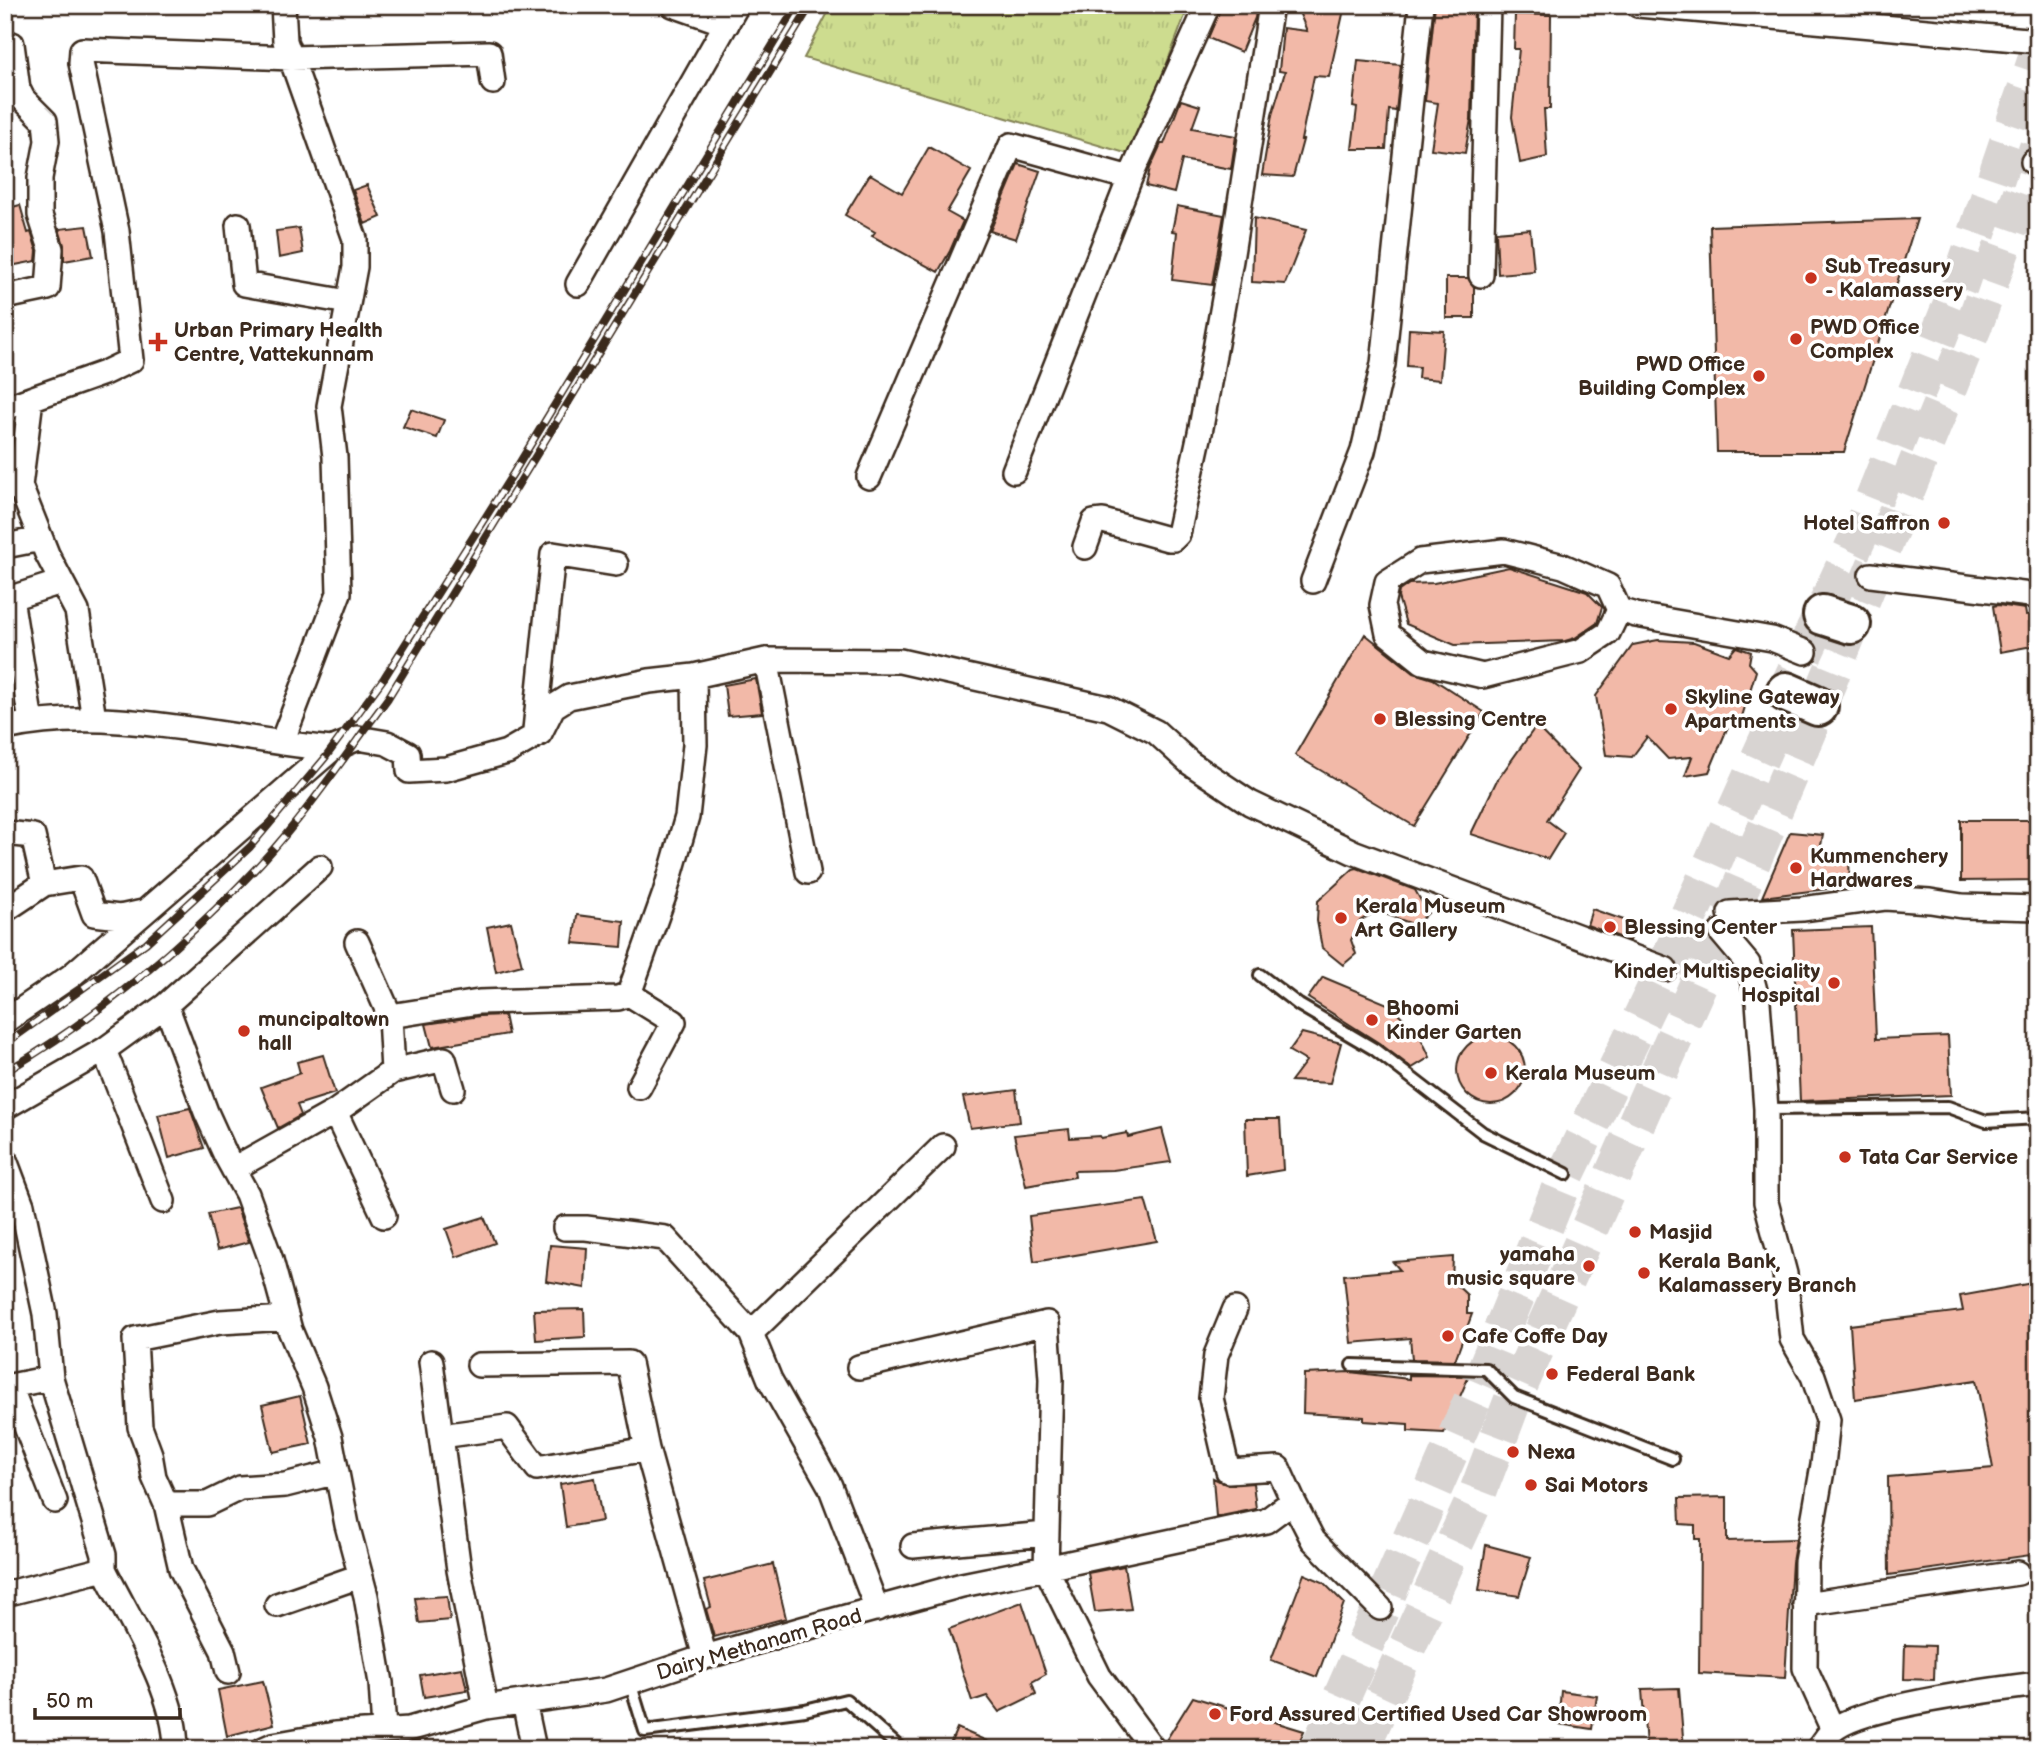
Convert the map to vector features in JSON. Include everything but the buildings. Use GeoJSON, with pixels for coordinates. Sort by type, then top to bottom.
{"type":"FeatureCollection","features":[{"type":"Feature","properties":{"kind":"street"},"geometry":{"type":"LineString","coordinates":[[282,742],[339,593],[335,457],[329,406],[355,267],[355,240],[285,41],[283,5]]}},
{"type":"Feature","properties":{"kind":"street"},"geometry":{"type":"LineString","coordinates":[[579,284],[732,15],[673,5]]}},
{"type":"Feature","properties":{"kind":"street"},"geometry":{"type":"LineString","coordinates":[[1014,471],[1130,178],[1208,5]]}},
{"type":"Feature","properties":{"kind":"street"},"geometry":{"type":"LineString","coordinates":[[1085,547],[1094,522],[1111,522],[1168,539],[1173,539],[1178,534],[1200,433],[1229,273],[1271,5]]}},
{"type":"Feature","properties":{"kind":"street"},"geometry":{"type":"LineString","coordinates":[[1312,581],[1363,451],[1383,364],[1421,5]]}},
{"type":"Feature","properties":{"kind":"street"},"geometry":{"type":"LineString","coordinates":[[1481,275],[1488,5]]}},
{"type":"Feature","properties":{"kind":"street"},"geometry":{"type":"LineString","coordinates":[[1638,5],[2038,41]]}},
{"type":"Feature","properties":{"kind":"street"},"geometry":{"type":"LineString","coordinates":[[5,42],[12,44],[18,89],[23,99],[45,121],[47,141],[40,178],[40,215],[51,249],[48,288],[5,297]]}},
{"type":"Feature","properties":{"kind":"street"},"geometry":{"type":"LineString","coordinates":[[5,408],[104,373],[131,360],[117,231],[81,63],[82,50],[291,58],[489,53],[493,82]]}},
{"type":"Feature","properties":{"kind":"street"},"geometry":{"type":"LineString","coordinates":[[869,477],[1011,145],[1130,178]]}},
{"type":"Feature","properties":{"kind":"street"},"geometry":{"type":"LineString","coordinates":[[238,225],[244,284],[348,302]]}},
{"type":"Feature","properties":{"kind":"street"},"geometry":{"type":"LineString","coordinates":[[31,399],[12,487],[77,611],[94,719]]}},
{"type":"Feature","properties":{"kind":"street"},"geometry":{"type":"LineString","coordinates":[[5,546],[41,539]]}},
{"type":"Feature","properties":{"kind":"street"},"geometry":{"type":"LineString","coordinates":[[1504,551],[1563,566],[1608,586],[1619,610],[1608,633],[1581,651],[1483,676],[1423,662],[1388,634],[1382,605],[1387,582],[1420,561],[1504,551]]}},
{"type":"Feature","properties":{"kind":"street"},"geometry":{"type":"LineString","coordinates":[[535,736],[553,554],[616,565]]}},
{"type":"Feature","properties":{"kind":"street"},"geometry":{"type":"LineString","coordinates":[[1871,575],[2038,596]]}},
{"type":"Feature","properties":{"kind":"street"},"geometry":{"type":"LineString","coordinates":[[31,722],[8,598],[61,582]]}},
{"type":"Feature","properties":{"kind":"street"},"geometry":{"type":"LineString","coordinates":[[1619,610],[1772,639],[1805,652]]}},
{"type":"Feature","properties":{"kind":"street"},"geometry":{"type":"LineString","coordinates":[[766,660],[808,872]]}},
{"type":"Feature","properties":{"kind":"street"},"geometry":{"type":"LineString","coordinates":[[10,1012],[71,976],[332,749],[358,738],[387,743],[408,754],[409,771],[446,769],[507,752],[535,736],[540,733],[553,707],[569,697],[649,681],[694,677],[766,660],[900,661],[1108,708],[1156,732],[1190,763],[1250,803],[1353,852],[1665,969]]}},
{"type":"Feature","properties":{"kind":"street"},"geometry":{"type":"LineString","coordinates":[[629,994],[687,817],[695,745],[694,677]]}},
{"type":"Feature","properties":{"kind":"street"},"geometry":{"type":"LineString","coordinates":[[5,727],[31,722],[124,720],[332,749]]}},
{"type":"Feature","properties":{"kind":"street"},"geometry":{"type":"LineString","coordinates":[[5,833],[33,836],[44,884]]}},
{"type":"Feature","properties":{"kind":"street"},"geometry":{"type":"LineString","coordinates":[[5,1107],[104,1049],[166,1005],[320,867]]}},
{"type":"Feature","properties":{"kind":"street"},"geometry":{"type":"LineString","coordinates":[[5,910],[44,884],[81,878],[94,914],[120,917],[144,912]]}},
{"type":"Feature","properties":{"kind":"street"},"geometry":{"type":"LineString","coordinates":[[1833,1730],[1805,1668],[1806,1562],[1828,1420],[1813,1376],[1792,1339],[1785,1273],[1766,1202],[1766,1109],[1758,1002],[1748,964],[1726,923],[1885,898],[1962,906],[2038,908]]}},
{"type":"Feature","properties":{"kind":"street"},"geometry":{"type":"LineString","coordinates":[[357,942],[390,1016],[393,1072]]}},
{"type":"Feature","properties":{"kind":"street"},"geometry":{"type":"LineString","coordinates":[[390,1016],[479,1002],[618,998],[629,994]]}},
{"type":"Feature","properties":{"kind":"street"},"geometry":{"type":"LineString","coordinates":[[629,994],[674,1022],[639,1087]]}},
{"type":"Feature","properties":{"kind":"street"},"geometry":{"type":"LineString","coordinates":[[166,1005],[206,1112],[247,1194],[271,1260],[287,1318],[330,1437],[382,1683],[384,1730]]}},
{"type":"Feature","properties":{"kind":"street"},"geometry":{"type":"LineString","coordinates":[[104,1049],[163,1201]]}},
{"type":"Feature","properties":{"kind":"street"},"geometry":{"type":"LineString","coordinates":[[233,1169],[335,1112],[393,1072],[444,1059],[453,1089]]}},
{"type":"Feature","properties":{"kind":"street"},"geometry":{"type":"LineString","coordinates":[[335,1112],[384,1216]]}},
{"type":"Feature","properties":{"kind":"street"},"geometry":{"type":"LineString","coordinates":[[751,1333],[943,1146]]}},
{"type":"Feature","properties":{"kind":"street"},"geometry":{"type":"LineString","coordinates":[[5,1160],[14,1208],[45,1314],[51,1378],[104,1555],[104,1569],[158,1677],[168,1707],[176,1749]]}},
{"type":"Feature","properties":{"kind":"street"},"geometry":{"type":"LineString","coordinates":[[565,1228],[665,1238],[751,1333],[770,1380],[830,1486],[877,1609]]}},
{"type":"Feature","properties":{"kind":"street"},"geometry":{"type":"LineString","coordinates":[[1236,1309],[1216,1355],[1210,1398],[1228,1471],[1278,1468],[1312,1540],[1380,1608]]}},
{"type":"Feature","properties":{"kind":"street"},"geometry":{"type":"LineString","coordinates":[[228,1672],[223,1651],[181,1569],[166,1504],[154,1478],[150,1454],[140,1427],[135,1339],[220,1322],[287,1318]]}},
{"type":"Feature","properties":{"kind":"street"},"geometry":{"type":"LineString","coordinates":[[859,1367],[1047,1323],[1051,1379],[1046,1567],[1099,1676],[1153,1749]]}},
{"type":"Feature","properties":{"kind":"street"},"geometry":{"type":"LineString","coordinates":[[431,1362],[458,1570],[486,1707]]}},
{"type":"Feature","properties":{"kind":"street"},"geometry":{"type":"LineString","coordinates":[[479,1365],[629,1363],[647,1449],[705,1657]]}},
{"type":"Feature","properties":{"kind":"street"},"geometry":{"type":"LineString","coordinates":[[51,1378],[8,1386],[55,1501]]}},
{"type":"Feature","properties":{"kind":"street"},"geometry":{"type":"LineString","coordinates":[[441,1436],[507,1427],[537,1468],[647,1449]]}},
{"type":"Feature","properties":{"kind":"street"},"geometry":{"type":"LineString","coordinates":[[166,1504],[207,1504],[240,1488],[285,1485],[337,1472]]}},
{"type":"Feature","properties":{"kind":"street","name":"Dairy Methanam Road"},"geometry":{"type":"LineString","coordinates":[[264,1749],[335,1734],[384,1730],[411,1739],[486,1707],[606,1690],[705,1657],[962,1585],[1266,1521],[1293,1501]]}},
{"type":"Feature","properties":{"kind":"street"},"geometry":{"type":"LineString","coordinates":[[913,1546],[1046,1534]]}},
{"type":"Feature","properties":{"kind":"street"},"geometry":{"type":"LineString","coordinates":[[5,1594],[104,1569]]}},
{"type":"Feature","properties":{"kind":"street"},"geometry":{"type":"LineString","coordinates":[[1805,1604],[2018,1573]]}},
{"type":"Feature","properties":{"kind":"street"},"geometry":{"type":"LineString","coordinates":[[277,1605],[360,1576]]}},
{"type":"Feature","properties":{"kind":"street"},"geometry":{"type":"LineString","coordinates":[[1818,1749],[1833,1730],[1864,1716],[1977,1691],[2038,1684]]}},
{"type":"Feature","properties":{"kind":"street"},"geometry":{"type":"LineString","coordinates":[[524,1702],[534,1749]]}},
{"type":"Feature","properties":{"kind":"lane"},"geometry":{"type":"LineString","coordinates":[[1260,975],[1299,1005],[1374,1049],[1483,1133],[1566,1174]]}},
{"type":"Feature","properties":{"kind":"lane"},"geometry":{"type":"LineString","coordinates":[[1766,1109],[1948,1107],[1986,1121],[2038,1118]]}},
{"type":"Feature","properties":{"kind":"lane"},"geometry":{"type":"LineString","coordinates":[[1352,1365],[1486,1369],[1514,1397],[1673,1459]]}},
{"type":"Feature","properties":{"kind":"lane"},"geometry":{"type":"LineString","coordinates":[[630,1682],[645,1731],[805,1710],[846,1700],[901,1749]]}},
{"type":"Feature","properties":{"kind":"green space"},"geometry":{"type":"Polygon","coordinates":[[[832,5],[1189,5],[1132,155],[804,58],[832,5]]]}},
{"type":"Feature","properties":{"kind":"tunnel"},"geometry":{"type":"LineString","coordinates":[[1319,1749],[1486,1369],[1566,1174],[1665,969],[1770,735],[1786,692],[1861,531],[1959,286],[2038,55]]}},
{"type":"Feature","properties":{"kind":"tunnel"},"geometry":{"type":"LineString","coordinates":[[1360,1749],[1476,1497],[1514,1397],[1730,913],[1818,706],[1977,317],[2038,148]]}},
{"type":"Feature","properties":{"kind":"railway"},"geometry":{"type":"LineString","coordinates":[[5,1044],[146,943],[250,847],[325,758],[384,678],[514,472],[797,5]]}},
{"type":"Feature","properties":{"kind":"railway"},"geometry":{"type":"LineString","coordinates":[[5,1072],[75,1027],[172,950],[261,863],[311,803],[388,698],[811,5]]}},
{"type":"Feature","properties":{"kind":"place","name":"Sub Treasury - Kalamassery"},"geometry":{"type":"Point","coordinates":[1811,278]}},
{"type":"Feature","properties":{"kind":"place","name":"PWD Office Complex"},"geometry":{"type":"Point","coordinates":[1796,339]}},
{"type":"Feature","properties":{"kind":"place","name":"Urban Primary Health Centre, Vattekunnam"},"geometry":{"type":"Point","coordinates":[158,342]}},
{"type":"Feature","properties":{"kind":"place","name":"PWD Office Building Complex"},"geometry":{"type":"Point","coordinates":[1759,376]}},
{"type":"Feature","properties":{"kind":"place","name":"Hotel Saffron"},"geometry":{"type":"Point","coordinates":[1944,523]}},
{"type":"Feature","properties":{"kind":"place","name":"Skyline Gateway Apartments"},"geometry":{"type":"Point","coordinates":[1671,709]}},
{"type":"Feature","properties":{"kind":"place","name":"Blessing Centre"},"geometry":{"type":"Point","coordinates":[1380,719]}},
{"type":"Feature","properties":{"kind":"place","name":"Kummenchery Hardwares"},"geometry":{"type":"Point","coordinates":[1796,868]}},
{"type":"Feature","properties":{"kind":"place","name":"Kerala Museum Art Gallery"},"geometry":{"type":"Point","coordinates":[1341,918]}},
{"type":"Feature","properties":{"kind":"place","name":"Blessing Center"},"geometry":{"type":"Point","coordinates":[1610,927]}},
{"type":"Feature","properties":{"kind":"place","name":"Kinder Multispeciality Hospital"},"geometry":{"type":"Point","coordinates":[1834,983]}},
{"type":"Feature","properties":{"kind":"place","name":"Bhoomi Kinder Garten"},"geometry":{"type":"Point","coordinates":[1372,1020]}},
{"type":"Feature","properties":{"kind":"place","name":"muncipaltown hall"},"geometry":{"type":"Point","coordinates":[244,1031]}},
{"type":"Feature","properties":{"kind":"place","name":"Kerala Museum"},"geometry":{"type":"Point","coordinates":[1491,1073]}},
{"type":"Feature","properties":{"kind":"place","name":"Tata Car Service"},"geometry":{"type":"Point","coordinates":[1845,1157]}},
{"type":"Feature","properties":{"kind":"place","name":"Masjid"},"geometry":{"type":"Point","coordinates":[1635,1232]}},
{"type":"Feature","properties":{"kind":"place","name":"yamaha music square"},"geometry":{"type":"Point","coordinates":[1589,1266]}},
{"type":"Feature","properties":{"kind":"place","name":"Kerala Bank, Kalamassery Branch"},"geometry":{"type":"Point","coordinates":[1644,1273]}},
{"type":"Feature","properties":{"kind":"place","name":"Cafe Coffe Day"},"geometry":{"type":"Point","coordinates":[1448,1336]}},
{"type":"Feature","properties":{"kind":"place","name":"Federal Bank"},"geometry":{"type":"Point","coordinates":[1552,1374]}},
{"type":"Feature","properties":{"kind":"place","name":"Nexa"},"geometry":{"type":"Point","coordinates":[1513,1452]}},
{"type":"Feature","properties":{"kind":"place","name":"Sai Motors"},"geometry":{"type":"Point","coordinates":[1531,1485]}},
{"type":"Feature","properties":{"kind":"place","name":"Ford Assured Certified Used Car Showroom"},"geometry":{"type":"Point","coordinates":[1215,1714]}}]}
